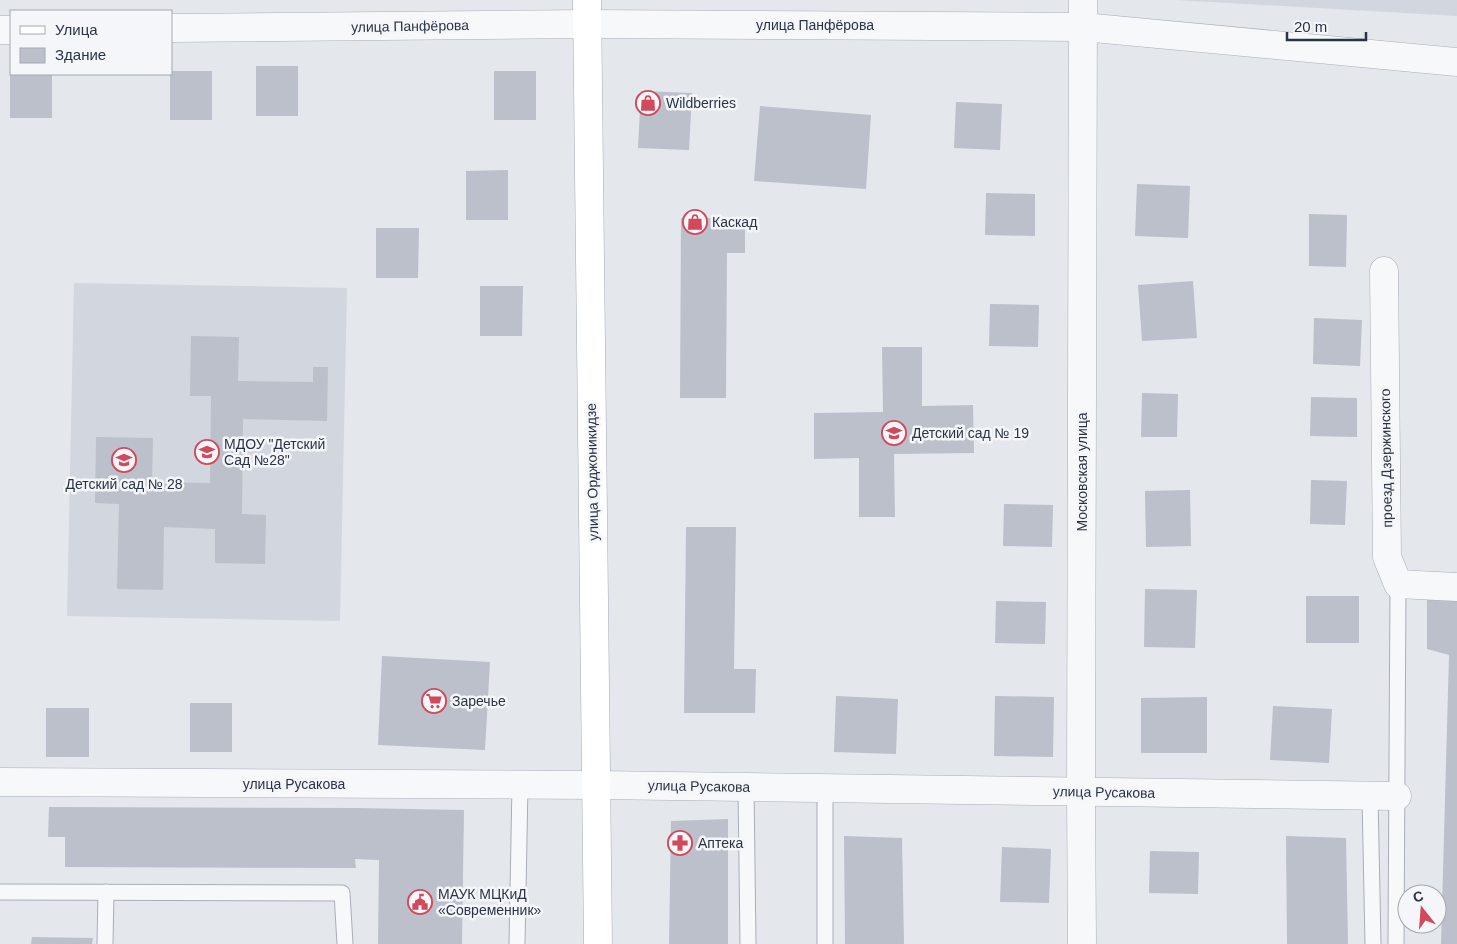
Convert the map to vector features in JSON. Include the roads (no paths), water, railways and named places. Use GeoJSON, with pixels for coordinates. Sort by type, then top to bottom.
{"type":"FeatureCollection","features":[{"type":"Feature","properties":{"kind":"main road","name":"улица Орджоникидзе"},"geometry":{"type":"LineString","coordinates":[[587,12],[598,944]]}},
{"type":"Feature","properties":{"kind":"street","name":"улица Панфёрова"},"geometry":{"type":"LineString","coordinates":[[172,28],[587,12],[1083,13],[1457,62]]}},
{"type":"Feature","properties":{"kind":"street","name":"Московская улица"},"geometry":{"type":"LineString","coordinates":[[1082,944],[1083,13]]}},
{"type":"Feature","properties":{"kind":"street","name":"проезд Дзержинского"},"geometry":{"type":"LineString","coordinates":[[1384,271],[1387,557],[1398,584]]}},
{"type":"Feature","properties":{"kind":"street"},"geometry":{"type":"LineString","coordinates":[[1398,584],[1457,586]]}},
{"type":"Feature","properties":{"kind":"street","name":"улица Русакова"},"geometry":{"type":"LineString","coordinates":[[0,782],[596,785],[1397,796]]}},
{"type":"Feature","properties":{"kind":"lane"},"geometry":{"type":"LineString","coordinates":[[1396,944],[1398,584]]}},
{"type":"Feature","properties":{"kind":"lane"},"geometry":{"type":"LineString","coordinates":[[517,944],[520,785]]}},
{"type":"Feature","properties":{"kind":"lane"},"geometry":{"type":"LineString","coordinates":[[746,787],[748,944]]}},
{"type":"Feature","properties":{"kind":"lane"},"geometry":{"type":"LineString","coordinates":[[825,788],[825,944]]}},
{"type":"Feature","properties":{"kind":"lane"},"geometry":{"type":"LineString","coordinates":[[1370,796],[1373,944]]}},
{"type":"Feature","properties":{"kind":"lane"},"geometry":{"type":"LineString","coordinates":[[0,892],[342,893],[345,944]]}},
{"type":"Feature","properties":{"kind":"lane"},"geometry":{"type":"LineString","coordinates":[[105,944],[106,892]]}},
{"type":"Feature","properties":{"kind":"place","name":"Wildberries"},"geometry":{"type":"Point","coordinates":[648,103]}},
{"type":"Feature","properties":{"kind":"place","name":"Каскад"},"geometry":{"type":"Point","coordinates":[695,222]}},
{"type":"Feature","properties":{"kind":"place","name":"Детский сад № 19"},"geometry":{"type":"Point","coordinates":[894,433]}},
{"type":"Feature","properties":{"kind":"place","name":"МДОУ \"Детский Сад №28\""},"geometry":{"type":"Point","coordinates":[207,452]}},
{"type":"Feature","properties":{"kind":"place","name":"Детский сад № 28"},"geometry":{"type":"Point","coordinates":[124,460]}},
{"type":"Feature","properties":{"kind":"place","name":"Заречье"},"geometry":{"type":"Point","coordinates":[434,701]}},
{"type":"Feature","properties":{"kind":"place","name":"Аптека"},"geometry":{"type":"Point","coordinates":[680,843]}},
{"type":"Feature","properties":{"kind":"place","name":"МАУК МЦКиД «Современник»"},"geometry":{"type":"Point","coordinates":[420,902]}}]}
